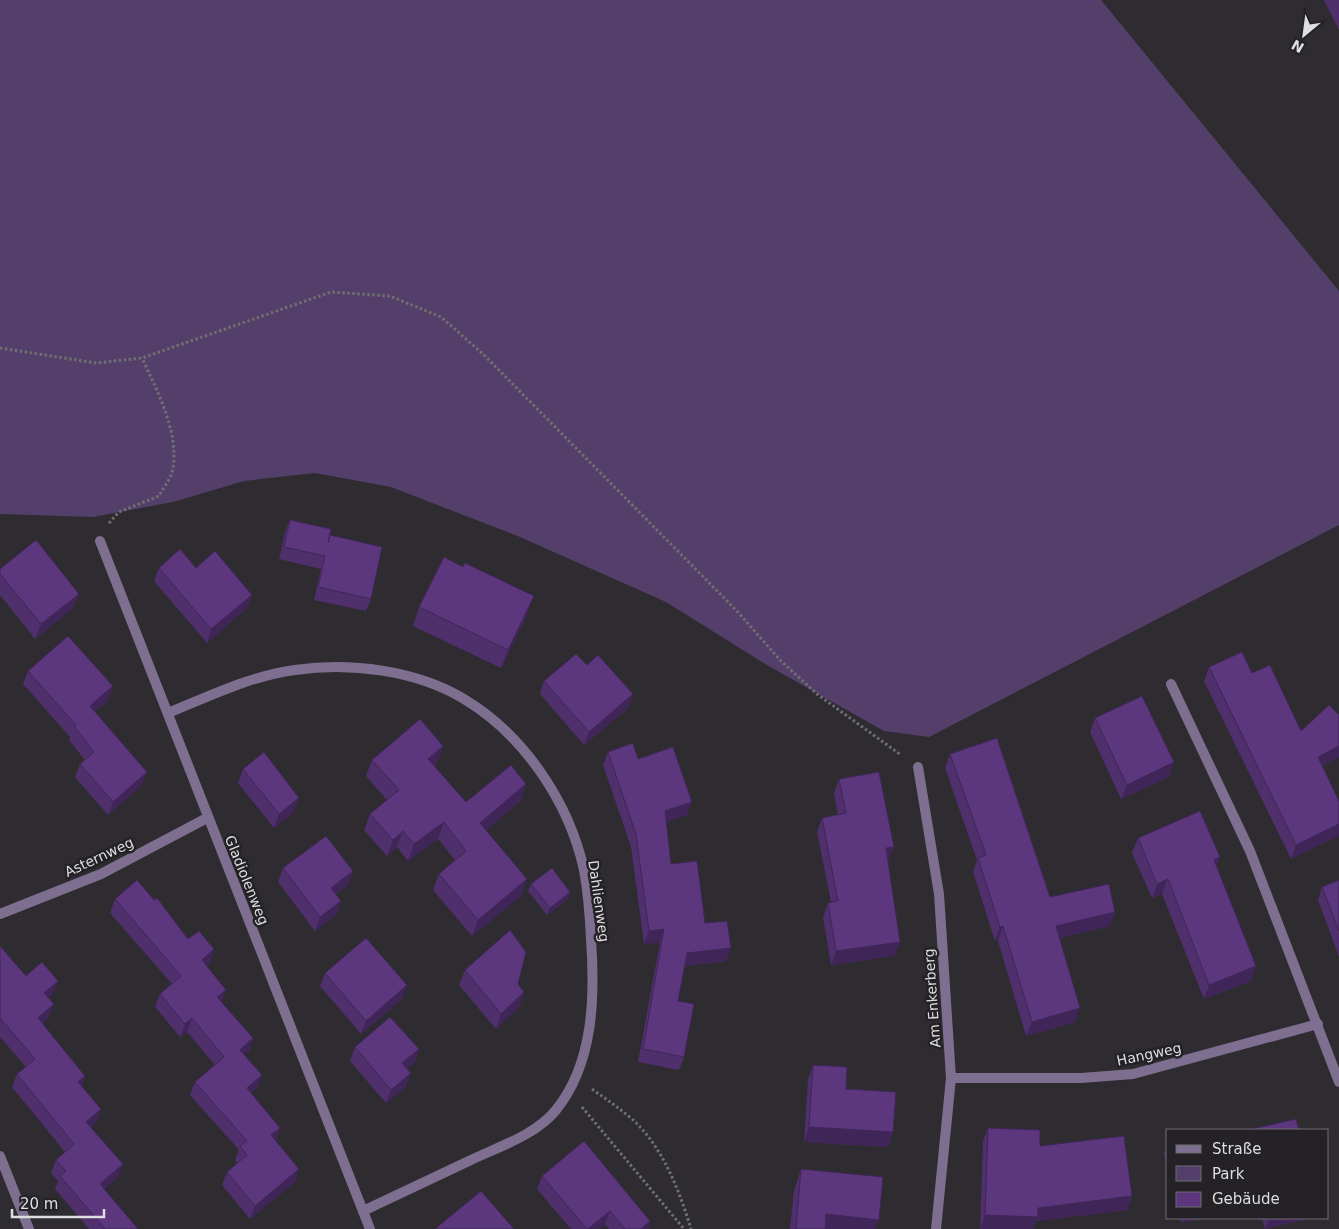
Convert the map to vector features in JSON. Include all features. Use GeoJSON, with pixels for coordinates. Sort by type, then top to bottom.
{"type":"FeatureCollection","features":[{"type":"Feature","properties":{"kind":"street","name":"Gladiolenweg"},"geometry":{"type":"LineString","coordinates":[[100,541],[207,818],[370,1229]]}},
{"type":"Feature","properties":{"kind":"street","name":"Dahlienweg"},"geometry":{"type":"LineString","coordinates":[[168,713],[247,680],[294,670],[335,666],[382,671],[425,682],[464,699],[506,731],[544,777],[565,815],[584,869],[594,979],[588,1036],[576,1076],[569,1091],[555,1112],[540,1124],[512,1141],[362,1211]]}},
{"type":"Feature","properties":{"kind":"street"},"geometry":{"type":"LineString","coordinates":[[1171,684],[1250,851],[1339,1082]]}},
{"type":"Feature","properties":{"kind":"street","name":"Am Enkerberg"},"geometry":{"type":"LineString","coordinates":[[918,767],[939,894],[951,1078],[936,1229]]}},
{"type":"Feature","properties":{"kind":"street","name":"Asternweg"},"geometry":{"type":"LineString","coordinates":[[0,914],[101,874],[207,818]]}},
{"type":"Feature","properties":{"kind":"street","name":"Hangweg"},"geometry":{"type":"LineString","coordinates":[[951,1078],[1081,1078],[1133,1074],[1318,1024]]}},
{"type":"Feature","properties":{"kind":"street"},"geometry":{"type":"LineString","coordinates":[[0,1156],[29,1229]]}},
{"type":"Feature","properties":{"kind":"path"},"geometry":{"type":"LineString","coordinates":[[0,348],[96,363],[142,358],[331,292],[390,296],[441,317],[483,354],[736,610],[781,661],[824,699],[918,767]]}},
{"type":"Feature","properties":{"kind":"path"},"geometry":{"type":"LineString","coordinates":[[100,541],[104,529],[119,512],[159,496],[172,472],[172,436],[158,393],[142,358]]}},
{"type":"Feature","properties":{"kind":"path"},"geometry":{"type":"LineString","coordinates":[[576,1076],[633,1120],[656,1147],[674,1183],[691,1229]]}},
{"type":"Feature","properties":{"kind":"path"},"geometry":{"type":"LineString","coordinates":[[569,1091],[684,1229]]}},
{"type":"Feature","properties":{"kind":"green space"},"geometry":{"type":"Polygon","coordinates":[[[0,0],[1101,0],[1339,291],[1339,525],[929,737],[884,731],[767,665],[666,602],[520,537],[391,487],[315,473],[244,481],[173,502],[93,517],[0,514],[0,0]]]}},
{"type":"Feature","properties":{"kind":"building"},"geometry":{"type":"Polygon","coordinates":[[[290,520],[331,529],[328,543],[330,535],[382,547],[371,599],[318,587],[325,556],[284,547],[290,520]]]}},
{"type":"Feature","properties":{"kind":"building"},"geometry":{"type":"Polygon","coordinates":[[[36,540],[79,594],[41,624],[0,574],[0,569],[36,540]]]}},
{"type":"Feature","properties":{"kind":"building"},"geometry":{"type":"Polygon","coordinates":[[[180,549],[196,568],[215,551],[252,595],[211,629],[159,568],[180,549]]]}},
{"type":"Feature","properties":{"kind":"building"},"geometry":{"type":"Polygon","coordinates":[[[444,557],[463,567],[465,563],[534,596],[508,650],[419,607],[444,557]]]}},
{"type":"Feature","properties":{"kind":"building"},"geometry":{"type":"Polygon","coordinates":[[[68,636],[113,686],[90,706],[147,772],[113,802],[80,764],[94,752],[74,726],[76,725],[28,671],[68,636]]]}},
{"type":"Feature","properties":{"kind":"building"},"geometry":{"type":"Polygon","coordinates":[[[1242,652],[1252,673],[1270,665],[1301,731],[1329,705],[1339,715],[1339,746],[1318,757],[1339,801],[1339,824],[1296,845],[1209,667],[1242,652]]]}},
{"type":"Feature","properties":{"kind":"building"},"geometry":{"type":"Polygon","coordinates":[[[576,654],[587,665],[598,655],[633,694],[589,732],[544,681],[576,654]]]}},
{"type":"Feature","properties":{"kind":"building"},"geometry":{"type":"Polygon","coordinates":[[[1142,696],[1174,762],[1127,785],[1095,718],[1142,696]]]}},
{"type":"Feature","properties":{"kind":"building"},"geometry":{"type":"Polygon","coordinates":[[[420,719],[443,746],[428,759],[466,802],[511,765],[526,784],[480,823],[527,879],[478,920],[439,874],[466,851],[444,822],[414,844],[403,831],[393,840],[370,814],[399,790],[372,760],[420,719]]]}},
{"type":"Feature","properties":{"kind":"building"},"geometry":{"type":"Polygon","coordinates":[[[997,738],[1050,897],[1109,884],[1115,912],[1056,926],[1080,1008],[1032,1022],[1003,926],[1000,927],[978,858],[986,855],[950,754],[997,738]]]}},
{"type":"Feature","properties":{"kind":"building"},"geometry":{"type":"Polygon","coordinates":[[[633,743],[638,759],[673,747],[692,802],[665,811],[671,864],[697,861],[705,923],[727,921],[731,948],[687,953],[678,1001],[694,1004],[684,1057],[643,1049],[664,929],[649,931],[636,834],[608,752],[633,743]]]}},
{"type":"Feature","properties":{"kind":"building"},"geometry":{"type":"Polygon","coordinates":[[[264,752],[299,798],[279,814],[243,769],[264,752]]]}},
{"type":"Feature","properties":{"kind":"building"},"geometry":{"type":"Polygon","coordinates":[[[879,772],[894,847],[886,848],[900,942],[836,951],[828,903],[838,901],[822,818],[846,813],[839,779],[879,772]]]}},
{"type":"Feature","properties":{"kind":"building"},"geometry":{"type":"Polygon","coordinates":[[[1200,811],[1220,857],[1214,860],[1256,966],[1209,985],[1168,879],[1157,884],[1138,838],[1200,811]]]}},
{"type":"Feature","properties":{"kind":"building"},"geometry":{"type":"Polygon","coordinates":[[[326,836],[353,871],[331,888],[341,901],[320,917],[283,868],[326,836]]]}},
{"type":"Feature","properties":{"kind":"building"},"geometry":{"type":"Polygon","coordinates":[[[552,868],[570,892],[550,908],[531,884],[552,868]]]}},
{"type":"Feature","properties":{"kind":"building"},"geometry":{"type":"Polygon","coordinates":[[[137,880],[154,900],[157,898],[188,939],[199,931],[214,949],[202,960],[226,990],[217,997],[253,1038],[240,1050],[262,1075],[247,1088],[280,1128],[271,1135],[299,1169],[255,1206],[227,1172],[247,1155],[240,1146],[247,1141],[195,1082],[224,1057],[192,1018],[185,1024],[160,994],[181,976],[115,899],[137,880]]]}},
{"type":"Feature","properties":{"kind":"building"},"geometry":{"type":"Polygon","coordinates":[[[1339,880],[1339,931],[1322,887],[1339,880]]]}},
{"type":"Feature","properties":{"kind":"building"},"geometry":{"type":"Polygon","coordinates":[[[510,930],[526,952],[518,984],[524,992],[501,1014],[465,970],[510,930]]]}},
{"type":"Feature","properties":{"kind":"building"},"geometry":{"type":"Polygon","coordinates":[[[366,938],[407,985],[366,1021],[325,973],[366,938]]]}},
{"type":"Feature","properties":{"kind":"building"},"geometry":{"type":"Polygon","coordinates":[[[0,946],[26,976],[42,962],[58,981],[44,993],[54,1004],[38,1018],[85,1076],[78,1082],[101,1109],[86,1122],[123,1164],[100,1184],[138,1229],[105,1229],[60,1176],[66,1171],[56,1160],[74,1144],[17,1074],[35,1059],[0,1018],[0,946]]]}},
{"type":"Feature","properties":{"kind":"building"},"geometry":{"type":"Polygon","coordinates":[[[390,1017],[419,1049],[402,1063],[411,1073],[391,1090],[355,1047],[390,1017]]]}},
{"type":"Feature","properties":{"kind":"building"},"geometry":{"type":"Polygon","coordinates":[[[813,1065],[847,1067],[846,1089],[896,1092],[893,1132],[809,1127],[813,1065]]]}},
{"type":"Feature","properties":{"kind":"building"},"geometry":{"type":"Polygon","coordinates":[[[1296,1119],[1299,1129],[1252,1129],[1296,1119]]]}},
{"type":"Feature","properties":{"kind":"building"},"geometry":{"type":"Polygon","coordinates":[[[988,1128],[1040,1130],[1040,1146],[1124,1136],[1132,1196],[1038,1208],[1038,1217],[985,1215],[988,1128]]]}},
{"type":"Feature","properties":{"kind":"building"},"geometry":{"type":"Polygon","coordinates":[[[584,1141],[650,1221],[641,1229],[625,1229],[610,1211],[587,1229],[542,1176],[584,1141]]]}},
{"type":"Feature","properties":{"kind":"building"},"geometry":{"type":"Polygon","coordinates":[[[801,1169],[883,1177],[879,1220],[826,1214],[825,1229],[796,1229],[801,1169]]]}},
{"type":"Feature","properties":{"kind":"building"},"geometry":{"type":"Polygon","coordinates":[[[481,1191],[514,1229],[435,1229],[481,1191]]]}}]}
